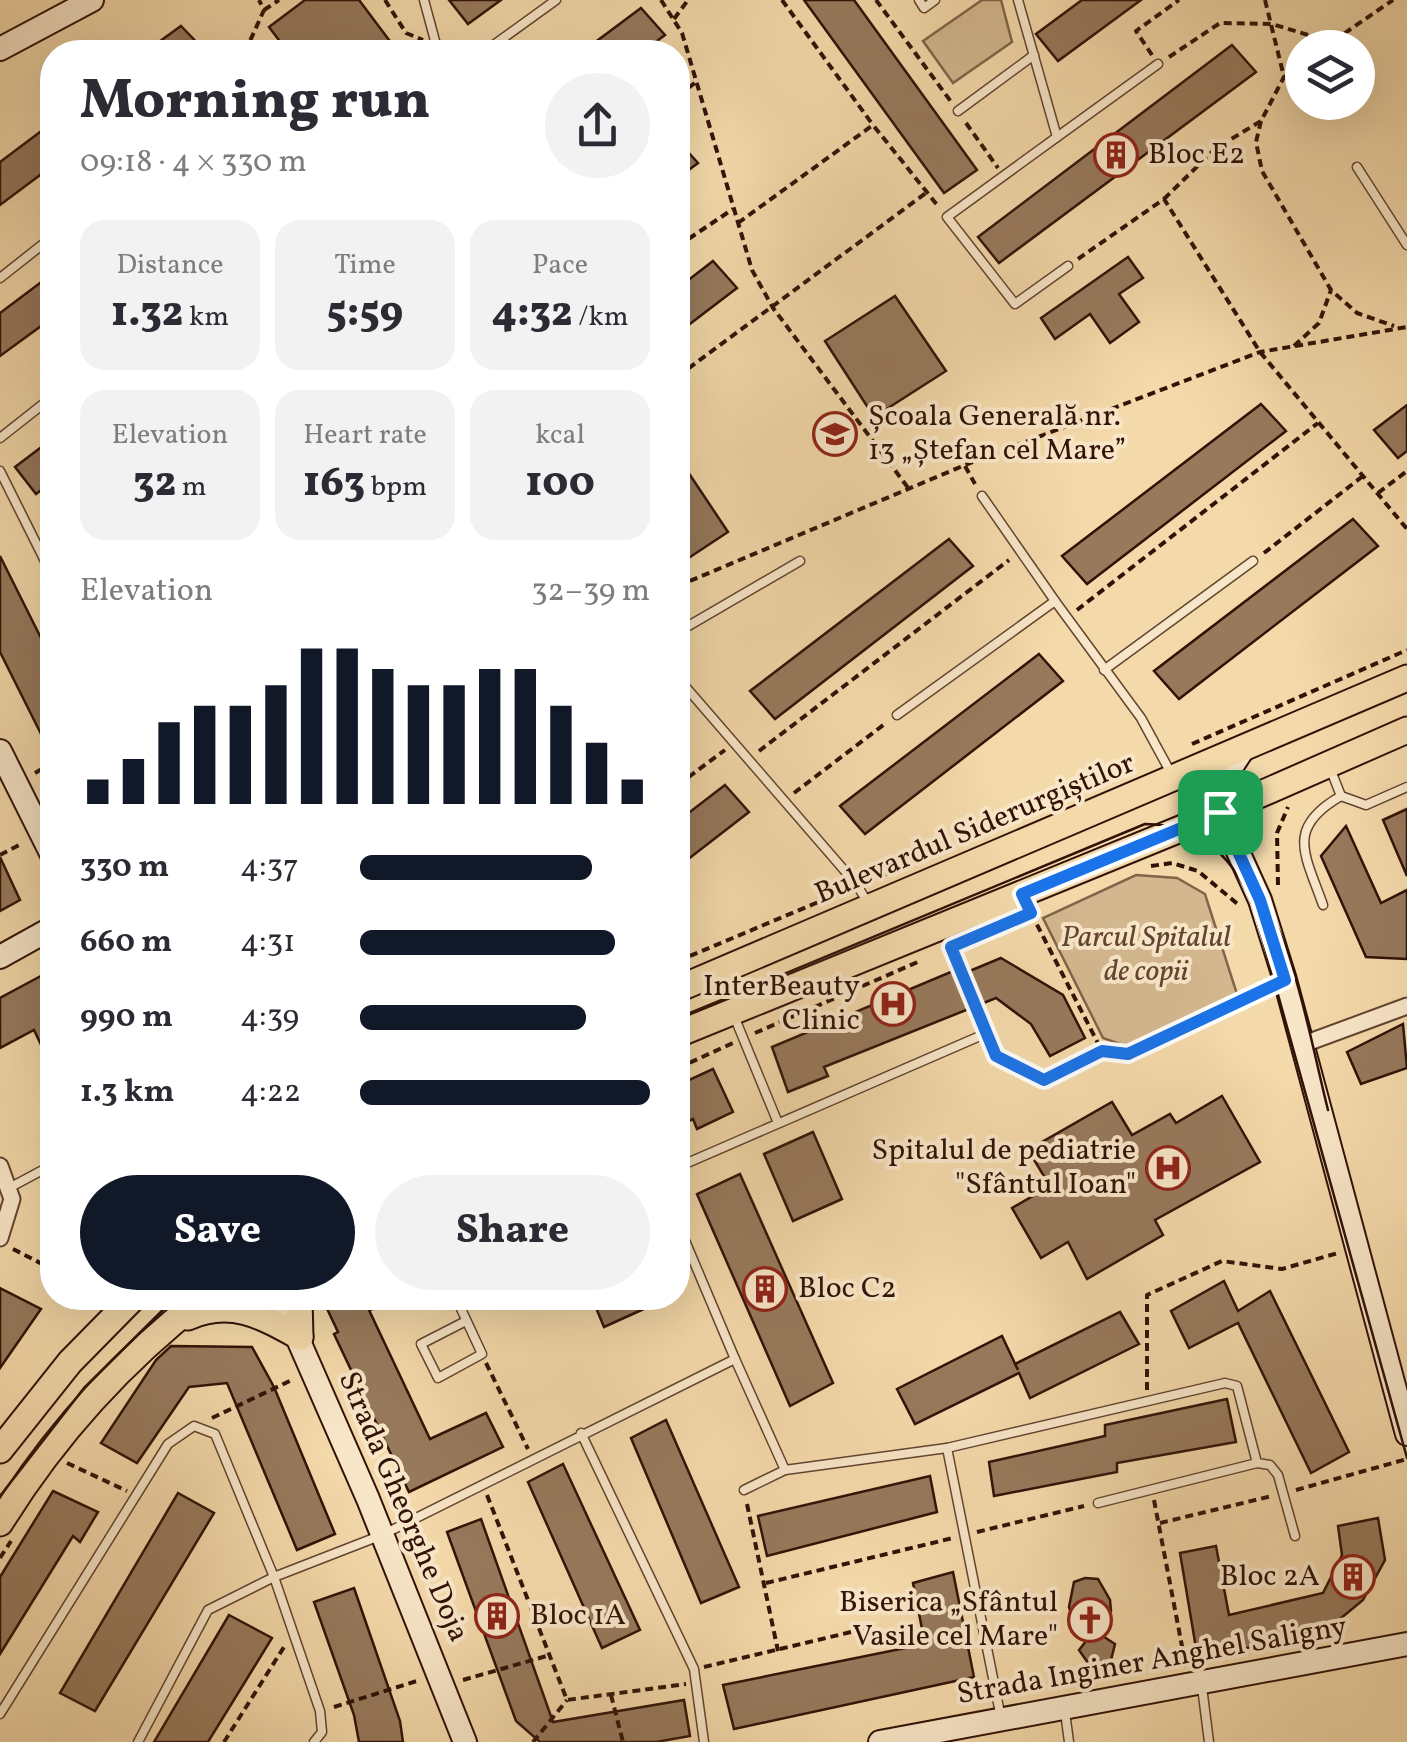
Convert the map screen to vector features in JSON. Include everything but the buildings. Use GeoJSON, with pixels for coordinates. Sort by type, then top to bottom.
{"type":"FeatureCollection","features":[{"type":"Feature","properties":{"kind":"main road","name":"Bulevardul Siderurgiștilor"},"geometry":{"type":"LineString","coordinates":[[690,984],[1174,781],[1407,678]]}},
{"type":"Feature","properties":{"kind":"main road"},"geometry":{"type":"LineString","coordinates":[[690,1029],[1025,908],[1220,812],[1407,730]]}},
{"type":"Feature","properties":{"kind":"main road"},"geometry":{"type":"LineString","coordinates":[[0,1450],[70,1362],[121,1310]]}},
{"type":"Feature","properties":{"kind":"main road"},"geometry":{"type":"LineString","coordinates":[[0,1524],[92,1399],[187,1310]]}},
{"type":"Feature","properties":{"kind":"main road"},"geometry":{"type":"LineString","coordinates":[[165,1327],[204,1310]]}},
{"type":"Feature","properties":{"kind":"main road"},"geometry":{"type":"LineString","coordinates":[[244,1310],[300,1337]]}},
{"type":"Feature","properties":{"kind":"main road"},"geometry":{"type":"LineString","coordinates":[[299,1310],[300,1337]]}},
{"type":"Feature","properties":{"kind":"street"},"geometry":{"type":"LineString","coordinates":[[49,0],[82,5]]}},
{"type":"Feature","properties":{"kind":"street"},"geometry":{"type":"LineString","coordinates":[[0,49],[82,5]]}},
{"type":"Feature","properties":{"kind":"street"},"geometry":{"type":"LineString","coordinates":[[0,751],[40,830]]}},
{"type":"Feature","properties":{"kind":"street"},"geometry":{"type":"LineString","coordinates":[[1242,751],[1221,783],[1220,812],[1260,900],[1285,980],[1407,1434]]}},
{"type":"Feature","properties":{"kind":"street"},"geometry":{"type":"LineString","coordinates":[[0,958],[40,935]]}},
{"type":"Feature","properties":{"kind":"street"},"geometry":{"type":"LineString","coordinates":[[1304,1044],[1407,1006]]}},
{"type":"Feature","properties":{"kind":"street"},"geometry":{"type":"LineString","coordinates":[[0,1166],[12,1199],[0,1240]]}},
{"type":"Feature","properties":{"kind":"street","name":"Strada Gheorghe Doja"},"geometry":{"type":"LineString","coordinates":[[286,1310],[465,1742]]}},
{"type":"Feature","properties":{"kind":"street"},"geometry":{"type":"LineString","coordinates":[[1375,1651],[1407,1627]]}},
{"type":"Feature","properties":{"kind":"street","name":"Strada Inginer Anghel Saligny"},"geometry":{"type":"LineString","coordinates":[[880,1742],[1407,1644]]}},
{"type":"Feature","properties":{"kind":"lane"},"geometry":{"type":"LineString","coordinates":[[424,0],[433,40]]}},
{"type":"Feature","properties":{"kind":"lane"},"geometry":{"type":"LineString","coordinates":[[501,40],[556,0]]}},
{"type":"Feature","properties":{"kind":"lane"},"geometry":{"type":"LineString","coordinates":[[919,0],[924,8],[935,0]]}},
{"type":"Feature","properties":{"kind":"lane"},"geometry":{"type":"LineString","coordinates":[[1018,0],[1057,138]]}},
{"type":"Feature","properties":{"kind":"lane"},"geometry":{"type":"LineString","coordinates":[[958,111],[1034,56]]}},
{"type":"Feature","properties":{"kind":"lane"},"geometry":{"type":"LineString","coordinates":[[1068,266],[1015,304],[948,218],[1158,64]]}},
{"type":"Feature","properties":{"kind":"lane"},"geometry":{"type":"LineString","coordinates":[[1356,167],[1407,245]]}},
{"type":"Feature","properties":{"kind":"lane"},"geometry":{"type":"LineString","coordinates":[[0,278],[40,247]]}},
{"type":"Feature","properties":{"kind":"lane"},"geometry":{"type":"LineString","coordinates":[[0,438],[40,406]]}},
{"type":"Feature","properties":{"kind":"lane"},"geometry":{"type":"LineString","coordinates":[[0,471],[40,544]]}},
{"type":"Feature","properties":{"kind":"lane"},"geometry":{"type":"LineString","coordinates":[[982,496],[1022,550],[1065,620],[1164,756],[1174,781]]}},
{"type":"Feature","properties":{"kind":"lane"},"geometry":{"type":"LineString","coordinates":[[690,625],[800,561]]}},
{"type":"Feature","properties":{"kind":"lane"},"geometry":{"type":"LineString","coordinates":[[1104,670],[1253,561]]}},
{"type":"Feature","properties":{"kind":"lane"},"geometry":{"type":"LineString","coordinates":[[897,715],[1055,601]]}},
{"type":"Feature","properties":{"kind":"lane"},"geometry":{"type":"LineString","coordinates":[[690,692],[857,885],[872,908]]}},
{"type":"Feature","properties":{"kind":"lane"},"geometry":{"type":"LineString","coordinates":[[1329,764],[1342,796],[1366,805],[1407,787]]}},
{"type":"Feature","properties":{"kind":"lane"},"geometry":{"type":"LineString","coordinates":[[1324,905],[1304,852],[1303,834],[1316,814],[1342,796]]}},
{"type":"Feature","properties":{"kind":"lane"},"geometry":{"type":"LineString","coordinates":[[732,1012],[778,1123]]}},
{"type":"Feature","properties":{"kind":"lane"},"geometry":{"type":"LineString","coordinates":[[690,1162],[987,1034],[996,1056]]}},
{"type":"Feature","properties":{"kind":"lane"},"geometry":{"type":"LineString","coordinates":[[10,1188],[40,1172]]}},
{"type":"Feature","properties":{"kind":"lane"},"geometry":{"type":"LineString","coordinates":[[690,1252],[784,1470]]}},
{"type":"Feature","properties":{"kind":"lane"},"geometry":{"type":"LineString","coordinates":[[461,1310],[482,1354],[438,1378],[421,1344],[466,1321]]}},
{"type":"Feature","properties":{"kind":"lane"},"geometry":{"type":"LineString","coordinates":[[138,1742],[208,1610],[274,1577],[382,1536],[482,1482],[735,1359]]}},
{"type":"Feature","properties":{"kind":"lane"},"geometry":{"type":"LineString","coordinates":[[744,1490],[784,1470],[947,1448],[1225,1382],[1237,1386],[1257,1463]]}},
{"type":"Feature","properties":{"kind":"lane"},"geometry":{"type":"LineString","coordinates":[[0,1714],[168,1444],[194,1426],[216,1434],[274,1577],[320,1711],[322,1732],[314,1742]]}},
{"type":"Feature","properties":{"kind":"lane"},"geometry":{"type":"LineString","coordinates":[[581,1433],[694,1669],[704,1742]]}},
{"type":"Feature","properties":{"kind":"lane"},"geometry":{"type":"LineString","coordinates":[[947,1448],[1001,1719]]}},
{"type":"Feature","properties":{"kind":"lane"},"geometry":{"type":"LineString","coordinates":[[1098,1503],[1257,1463],[1270,1464],[1278,1475],[1295,1536]]}},
{"type":"Feature","properties":{"kind":"lane"},"geometry":{"type":"LineString","coordinates":[[1195,1682],[1209,1742]]}},
{"type":"Feature","properties":{"kind":"lane"},"geometry":{"type":"LineString","coordinates":[[1064,1706],[1069,1742]]}},
{"type":"Feature","properties":{"kind":"path"},"geometry":{"type":"LineString","coordinates":[[259,0],[264,10]]}},
{"type":"Feature","properties":{"kind":"path"},"geometry":{"type":"LineString","coordinates":[[250,40],[264,10],[280,0]]}},
{"type":"Feature","properties":{"kind":"path"},"geometry":{"type":"LineString","coordinates":[[385,0],[406,33]]}},
{"type":"Feature","properties":{"kind":"path"},"geometry":{"type":"LineString","coordinates":[[661,0],[681,40]]}},
{"type":"Feature","properties":{"kind":"path"},"geometry":{"type":"LineString","coordinates":[[674,19],[688,0]]}},
{"type":"Feature","properties":{"kind":"path"},"geometry":{"type":"LineString","coordinates":[[782,0],[873,125],[948,218]]}},
{"type":"Feature","properties":{"kind":"path"},"geometry":{"type":"LineString","coordinates":[[876,0],[1003,176]]}},
{"type":"Feature","properties":{"kind":"path"},"geometry":{"type":"LineString","coordinates":[[1179,0],[1136,31],[1158,64],[1220,23],[1272,24],[1292,30]]}},
{"type":"Feature","properties":{"kind":"path"},"geometry":{"type":"LineString","coordinates":[[1265,0],[1284,77],[1261,122],[1256,142],[1262,172],[1331,290],[1357,313],[1398,328]]}},
{"type":"Feature","properties":{"kind":"path"},"geometry":{"type":"LineString","coordinates":[[1349,30],[1393,0]]}},
{"type":"Feature","properties":{"kind":"path"},"geometry":{"type":"LineString","coordinates":[[690,65],[752,270],[773,308],[909,489]]}},
{"type":"Feature","properties":{"kind":"path"},"geometry":{"type":"LineString","coordinates":[[690,87],[696,82]]}},
{"type":"Feature","properties":{"kind":"path"},"geometry":{"type":"LineString","coordinates":[[1068,266],[1164,199],[1215,149],[1261,122]]}},
{"type":"Feature","properties":{"kind":"path"},"geometry":{"type":"LineString","coordinates":[[737,224],[873,125]]}},
{"type":"Feature","properties":{"kind":"path"},"geometry":{"type":"LineString","coordinates":[[690,367],[926,193]]}},
{"type":"Feature","properties":{"kind":"path"},"geometry":{"type":"LineString","coordinates":[[1164,199],[1260,352],[1407,529]]}},
{"type":"Feature","properties":{"kind":"path"},"geometry":{"type":"LineString","coordinates":[[690,238],[733,209]]}},
{"type":"Feature","properties":{"kind":"path"},"geometry":{"type":"LineString","coordinates":[[1294,346],[1319,323],[1331,290]]}},
{"type":"Feature","properties":{"kind":"path"},"geometry":{"type":"LineString","coordinates":[[690,581],[965,465],[1260,352],[1407,327]]}},
{"type":"Feature","properties":{"kind":"path"},"geometry":{"type":"LineString","coordinates":[[1065,620],[1318,422]]}},
{"type":"Feature","properties":{"kind":"path"},"geometry":{"type":"LineString","coordinates":[[965,465],[982,496]]}},
{"type":"Feature","properties":{"kind":"path"},"geometry":{"type":"LineString","coordinates":[[1378,494],[1407,471]]}},
{"type":"Feature","properties":{"kind":"path"},"geometry":{"type":"LineString","coordinates":[[1253,561],[1363,476]]}},
{"type":"Feature","properties":{"kind":"path"},"geometry":{"type":"LineString","coordinates":[[747,760],[1022,550]]}},
{"type":"Feature","properties":{"kind":"path"},"geometry":{"type":"LineString","coordinates":[[1164,756],[1407,650]]}},
{"type":"Feature","properties":{"kind":"path"},"geometry":{"type":"LineString","coordinates":[[783,802],[897,715]]}},
{"type":"Feature","properties":{"kind":"path"},"geometry":{"type":"LineString","coordinates":[[690,777],[733,744]]}},
{"type":"Feature","properties":{"kind":"path"},"geometry":{"type":"LineString","coordinates":[[28,777],[40,770]]}},
{"type":"Feature","properties":{"kind":"path"},"geometry":{"type":"LineString","coordinates":[[1136,869],[1172,863],[1198,871],[1236,907],[1279,894],[1274,858],[1277,833],[1289,805]]}},
{"type":"Feature","properties":{"kind":"path"},"geometry":{"type":"LineString","coordinates":[[0,855],[40,846]]}},
{"type":"Feature","properties":{"kind":"path"},"geometry":{"type":"LineString","coordinates":[[690,956],[911,864]]}},
{"type":"Feature","properties":{"kind":"path"},"geometry":{"type":"LineString","coordinates":[[1025,908],[1102,1051]]}},
{"type":"Feature","properties":{"kind":"path"},"geometry":{"type":"LineString","coordinates":[[947,937],[966,941]]}},
{"type":"Feature","properties":{"kind":"path"},"geometry":{"type":"LineString","coordinates":[[947,937],[987,1034]]}},
{"type":"Feature","properties":{"kind":"path"},"geometry":{"type":"LineString","coordinates":[[690,1062],[933,955]]}},
{"type":"Feature","properties":{"kind":"path"},"geometry":{"type":"LineString","coordinates":[[996,1056],[1044,1080],[1102,1051],[1128,1054],[1285,980]]}},
{"type":"Feature","properties":{"kind":"path"},"geometry":{"type":"LineString","coordinates":[[0,1240],[40,1262]]}},
{"type":"Feature","properties":{"kind":"path"},"geometry":{"type":"LineString","coordinates":[[1147,1400],[1147,1295],[1222,1261],[1282,1269],[1359,1248]]}},
{"type":"Feature","properties":{"kind":"path"},"geometry":{"type":"LineString","coordinates":[[482,1354],[532,1457]]}},
{"type":"Feature","properties":{"kind":"path"},"geometry":{"type":"LineString","coordinates":[[194,1426],[314,1370]]}},
{"type":"Feature","properties":{"kind":"path"},"geometry":{"type":"LineString","coordinates":[[49,1454],[136,1495]]}},
{"type":"Feature","properties":{"kind":"path"},"geometry":{"type":"LineString","coordinates":[[482,1482],[567,1700]]}},
{"type":"Feature","properties":{"kind":"path"},"geometry":{"type":"LineString","coordinates":[[744,1490],[778,1651]]}},
{"type":"Feature","properties":{"kind":"path"},"geometry":{"type":"LineString","coordinates":[[1151,1490],[1195,1682]]}},
{"type":"Feature","properties":{"kind":"path"},"geometry":{"type":"LineString","coordinates":[[766,1583],[1098,1503]]}},
{"type":"Feature","properties":{"kind":"path"},"geometry":{"type":"LineString","coordinates":[[694,1669],[868,1628]]}},
{"type":"Feature","properties":{"kind":"path"},"geometry":{"type":"LineString","coordinates":[[224,1742],[294,1630]]}},
{"type":"Feature","properties":{"kind":"path"},"geometry":{"type":"LineString","coordinates":[[320,1711],[550,1655]]}},
{"type":"Feature","properties":{"kind":"path"},"geometry":{"type":"LineString","coordinates":[[533,1742],[567,1700],[696,1683]]}},
{"type":"Feature","properties":{"kind":"path"},"geometry":{"type":"LineString","coordinates":[[611,1695],[622,1742]]}},
{"type":"Feature","properties":{"kind":"green space"},"geometry":{"type":"Polygon","coordinates":[[[982,0],[1001,0],[1012,42],[953,83],[923,41],[982,0]]]}},
{"type":"Feature","properties":{"kind":"green space","name":"Parcul Spitalul de copii"},"geometry":{"type":"Polygon","coordinates":[[[1136,875],[1177,878],[1205,894],[1237,994],[1128,1047],[1103,1038],[1043,918],[1136,875]]]}},
{"type":"Feature","properties":{"kind":"tram line"},"geometry":{"type":"LineString","coordinates":[[690,1013],[1145,824],[1184,830],[1200,838],[1227,861],[1255,912],[1407,1458]]}},
{"type":"Feature","properties":{"kind":"tram line"},"geometry":{"type":"LineString","coordinates":[[1252,879],[1267,903],[1290,959],[1328,1110]]}},
{"type":"Feature","properties":{"kind":"tram line"},"geometry":{"type":"LineString","coordinates":[[0,1496],[84,1388],[163,1310]]}},
{"type":"Feature","properties":{"kind":"place","name":"Bloc E2"},"geometry":{"type":"Point","coordinates":[1116,155]}},
{"type":"Feature","properties":{"kind":"place","name":"Școala Generală nr. 13 „Ștefan cel Mare”"},"geometry":{"type":"Point","coordinates":[835,434]}},
{"type":"Feature","properties":{"kind":"place","name":"InterBeauty Clinic"},"geometry":{"type":"Point","coordinates":[893,1004]}},
{"type":"Feature","properties":{"kind":"place","name":"Spitalul de pediatrie \"Sfântul Ioan\""},"geometry":{"type":"Point","coordinates":[1168,1168]}},
{"type":"Feature","properties":{"kind":"place","name":"Bloc C2"},"geometry":{"type":"Point","coordinates":[765,1289]}},
{"type":"Feature","properties":{"kind":"place","name":"Bloc 2A"},"geometry":{"type":"Point","coordinates":[1353,1577]}},
{"type":"Feature","properties":{"kind":"place","name":"Bloc 1A"},"geometry":{"type":"Point","coordinates":[497,1616]}},
{"type":"Feature","properties":{"kind":"place","name":"Biserica „Sfântul Vasile cel Mare\""},"geometry":{"type":"Point","coordinates":[1090,1620]}},
{"type":"Feature","properties":{"kind":"route"},"geometry":{"type":"LineString","coordinates":[[1220,812],[1260,900],[1285,980],[1128,1054],[1102,1051],[1044,1080],[996,1056],[951,947],[1031,913],[1022,894],[1220,812]]}}]}
